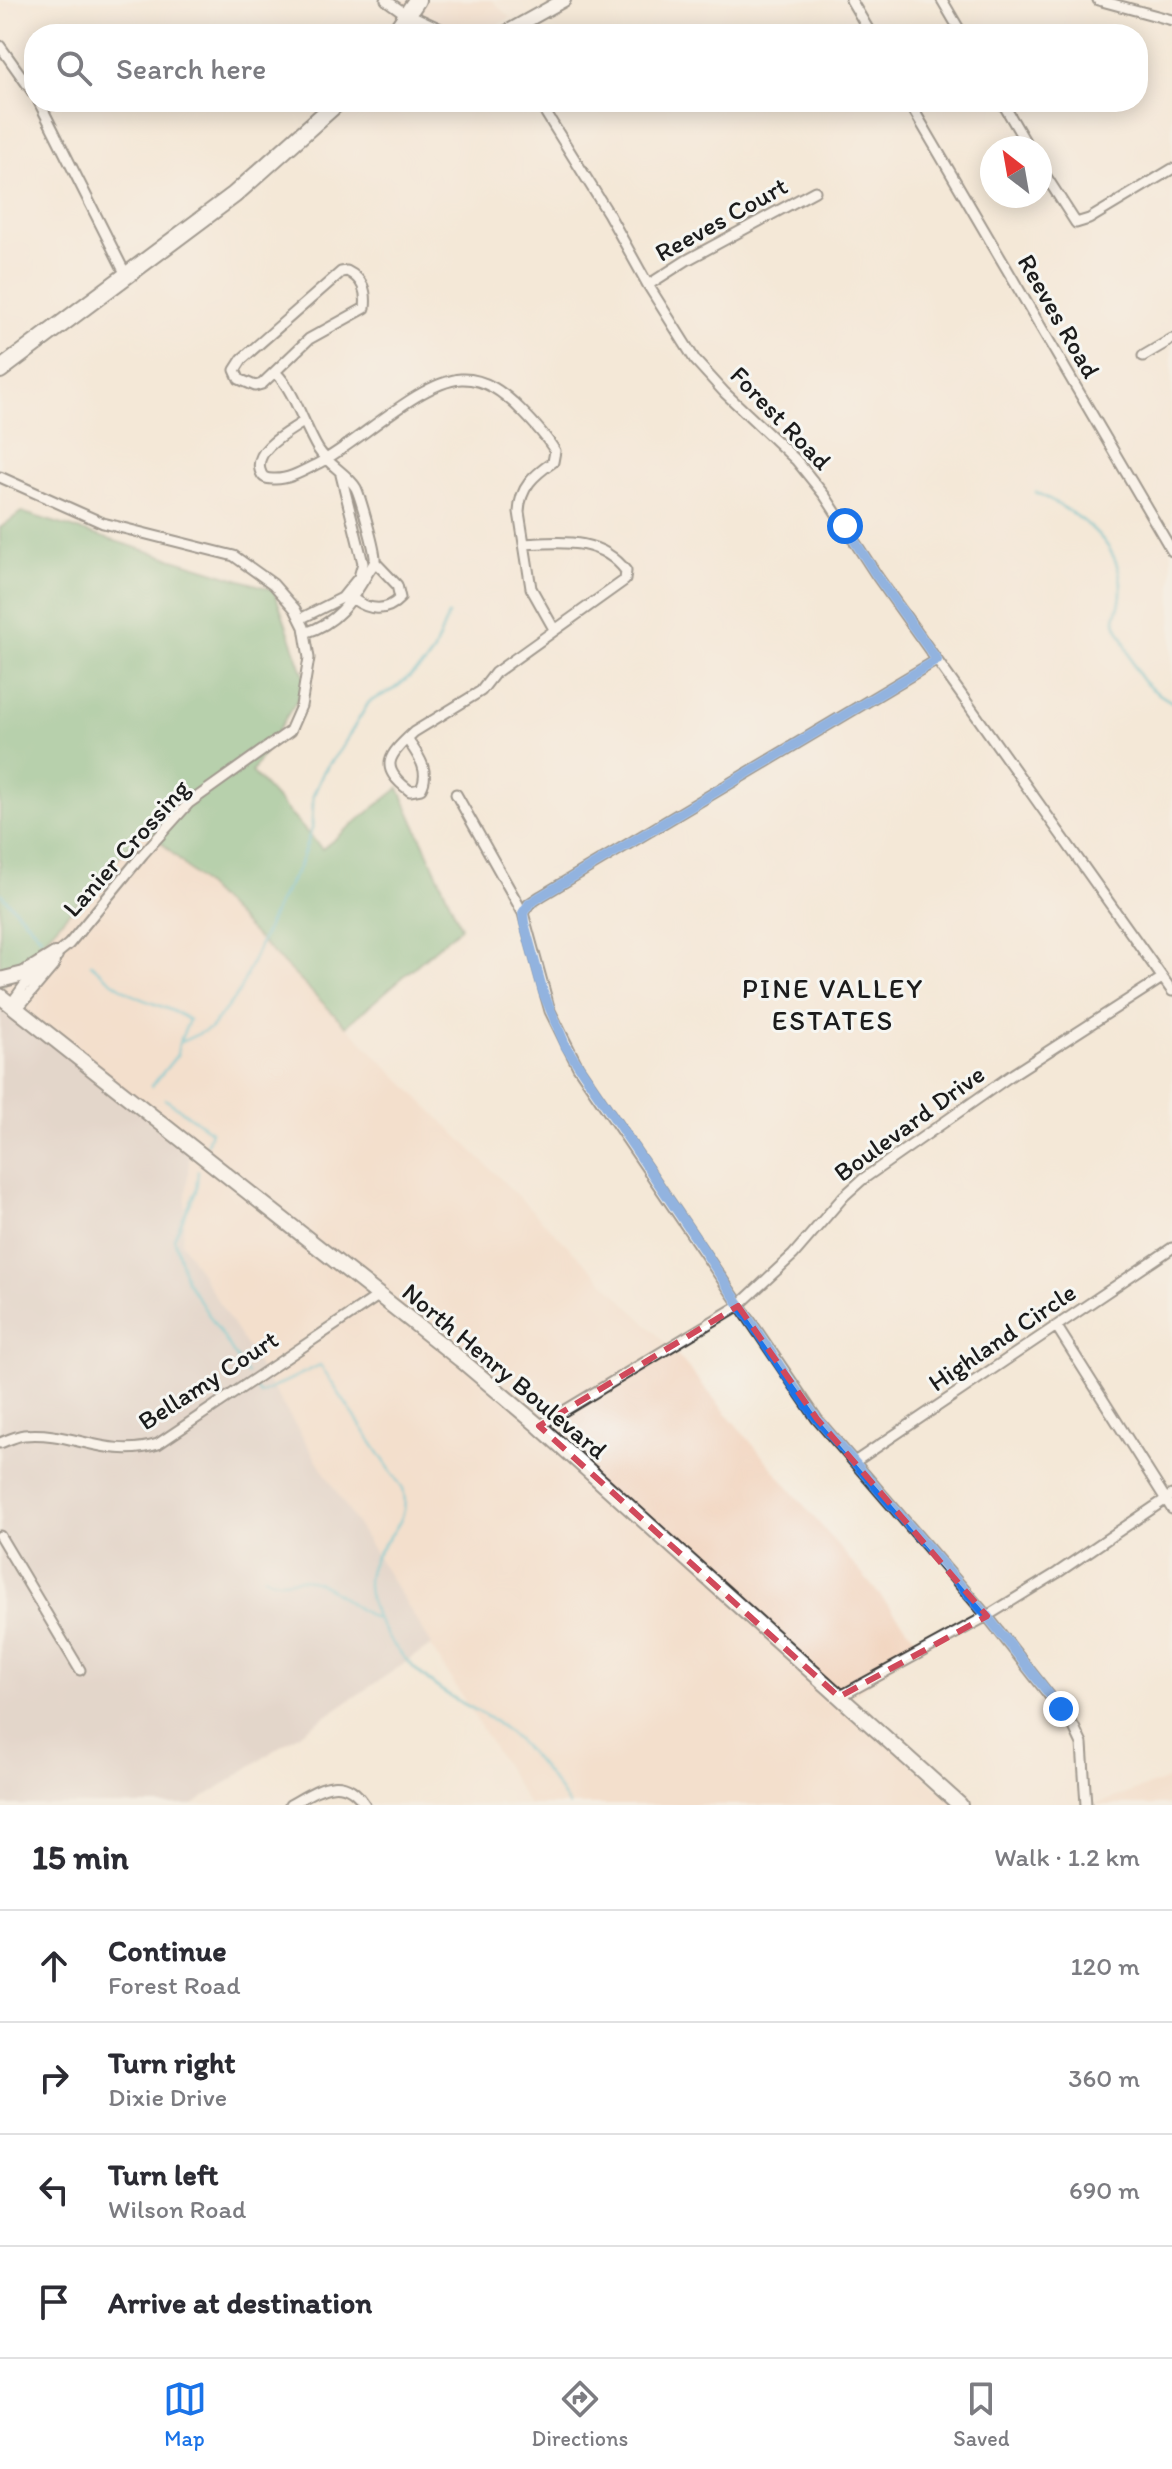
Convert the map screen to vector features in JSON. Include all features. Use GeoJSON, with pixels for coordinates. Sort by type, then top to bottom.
{"type":"FeatureCollection","features":[{"type":"Feature","properties":{"kind":"highway"},"geometry":{"type":"LineString","coordinates":[[401,24],[417,0]]}},
{"type":"Feature","properties":{"kind":"highway"},"geometry":{"type":"LineString","coordinates":[[0,370],[253,180],[327,112]]}},
{"type":"Feature","properties":{"kind":"main road"},"geometry":{"type":"LineString","coordinates":[[0,980],[24,974],[55,955]]}},
{"type":"Feature","properties":{"kind":"main road","name":"North Henry Boulevard"},"geometry":{"type":"LineString","coordinates":[[9,1003],[461,1360],[539,1426],[960,1805]]}},
{"type":"Feature","properties":{"kind":"street"},"geometry":{"type":"LineString","coordinates":[[386,0],[426,24]]}},
{"type":"Feature","properties":{"kind":"street"},"geometry":{"type":"LineString","coordinates":[[521,24],[564,0]]}},
{"type":"Feature","properties":{"kind":"street"},"geometry":{"type":"LineString","coordinates":[[851,0],[865,24]]}},
{"type":"Feature","properties":{"kind":"street"},"geometry":{"type":"LineString","coordinates":[[942,0],[956,24]]}},
{"type":"Feature","properties":{"kind":"street"},"geometry":{"type":"LineString","coordinates":[[1098,0],[1172,20]]}},
{"type":"Feature","properties":{"kind":"street"},"geometry":{"type":"LineString","coordinates":[[0,46],[24,80]]}},
{"type":"Feature","properties":{"kind":"street"},"geometry":{"type":"LineString","coordinates":[[44,112],[127,277]]}},
{"type":"Feature","properties":{"kind":"street","name":"Forest Road"},"geometry":{"type":"LineString","coordinates":[[545,112],[695,360],[796,460],[825,496],[877,576],[1172,991]]}},
{"type":"Feature","properties":{"kind":"street","name":"Reeves Road"},"geometry":{"type":"LineString","coordinates":[[915,112],[1172,551]]}},
{"type":"Feature","properties":{"kind":"street"},"geometry":{"type":"LineString","coordinates":[[1008,112],[1022,136]]}},
{"type":"Feature","properties":{"kind":"street"},"geometry":{"type":"LineString","coordinates":[[1052,186],[1076,223],[1089,219],[1172,169]]}},
{"type":"Feature","properties":{"kind":"street","name":"Reeves Court"},"geometry":{"type":"LineString","coordinates":[[648,285],[815,191]]}},
{"type":"Feature","properties":{"kind":"street"},"geometry":{"type":"LineString","coordinates":[[347,271],[359,277],[366,296],[365,308],[309,339],[276,373],[255,386],[239,379],[235,370],[242,359],[341,272],[347,271]]}},
{"type":"Feature","properties":{"kind":"street"},"geometry":{"type":"LineString","coordinates":[[1143,356],[1172,339]]}},
{"type":"Feature","properties":{"kind":"street"},"geometry":{"type":"LineString","coordinates":[[276,373],[286,383],[303,422],[326,459],[358,491],[375,551],[375,562],[343,612],[330,622],[305,633]]}},
{"type":"Feature","properties":{"kind":"street"},"geometry":{"type":"LineString","coordinates":[[303,422],[270,445],[258,465],[267,479],[279,480],[326,459],[431,389],[460,379],[485,383],[512,401],[555,451],[553,462],[534,476],[519,499],[531,588],[554,629]]}},
{"type":"Feature","properties":{"kind":"street"},"geometry":{"type":"LineString","coordinates":[[300,619],[342,598],[359,577],[363,563],[341,475]]}},
{"type":"Feature","properties":{"kind":"street","name":"Lanier Crossing"},"geometry":{"type":"LineString","coordinates":[[0,476],[103,523],[234,556],[286,597],[300,619],[309,658],[301,706],[290,731],[189,803],[69,944],[9,1003]]}},
{"type":"Feature","properties":{"kind":"street"},"geometry":{"type":"LineString","coordinates":[[407,739],[425,770],[421,789],[410,791],[392,777],[389,768],[395,750],[407,739],[481,691],[495,673],[625,580],[626,571],[610,553],[595,547],[574,542],[524,544]]}},
{"type":"Feature","properties":{"kind":"street"},"geometry":{"type":"LineString","coordinates":[[353,599],[364,607],[374,609],[395,603],[400,598],[397,585],[375,562]]}},
{"type":"Feature","properties":{"kind":"street"},"geometry":{"type":"LineString","coordinates":[[523,913],[529,904],[541,896],[937,660]]}},
{"type":"Feature","properties":{"kind":"street"},"geometry":{"type":"LineString","coordinates":[[456,794],[523,913],[541,985],[566,1047],[817,1419],[987,1616],[1074,1727],[1082,1744],[1086,1805]]}},
{"type":"Feature","properties":{"kind":"street","name":"Boulevard Drive"},"geometry":{"type":"LineString","coordinates":[[539,1426],[738,1306],[777,1272],[844,1196],[863,1179],[1013,1074],[1162,978]]}},
{"type":"Feature","properties":{"kind":"street","name":"Highland Circle"},"geometry":{"type":"LineString","coordinates":[[856,1461],[1172,1248]]}},
{"type":"Feature","properties":{"kind":"street","name":"Bellamy Court"},"geometry":{"type":"LineString","coordinates":[[0,1443],[21,1436],[39,1435],[105,1448],[140,1449],[158,1444],[378,1296]]}},
{"type":"Feature","properties":{"kind":"street"},"geometry":{"type":"LineString","coordinates":[[839,1697],[987,1616],[1170,1501],[1057,1327]]}},
{"type":"Feature","properties":{"kind":"street"},"geometry":{"type":"LineString","coordinates":[[0,1536],[80,1670]]}},
{"type":"Feature","properties":{"kind":"street"},"geometry":{"type":"LineString","coordinates":[[290,1805],[323,1787],[335,1785],[354,1792],[365,1805]]}},
{"type":"Feature","properties":{"kind":"highlighted area"},"geometry":{"type":"Polygon","coordinates":[[[738,1306],[817,1419],[987,1616],[839,1697],[539,1426],[738,1306]]]}},
{"type":"Feature","properties":{"kind":"shaded area"},"geometry":{"type":"Polygon","coordinates":[[[382,0],[492,0],[510,18],[499,24],[404,24],[382,0]]]}},
{"type":"Feature","properties":{"kind":"shaded area"},"geometry":{"type":"Polygon","coordinates":[[[146,827],[674,1351],[920,1643],[844,1703],[957,1805],[529,1805],[182,1243],[190,1152],[0,1002],[0,989],[146,827]]]}},
{"type":"Feature","properties":{"kind":"shaded area"},"geometry":{"type":"Polygon","coordinates":[[[0,1002],[190,1152],[182,1243],[432,1645],[193,1805],[0,1805],[0,1002]]]}},
{"type":"Feature","properties":{"kind":"shaded area"},"geometry":{"type":"Polygon","coordinates":[[[1172,1778],[1172,1805],[1093,1805],[1172,1778]]]}},
{"type":"Feature","properties":{"kind":"green space"},"geometry":{"type":"Polygon","coordinates":[[[21,512],[274,590],[307,684],[252,772],[322,849],[399,788],[461,927],[346,1026],[146,827],[0,989],[0,528],[21,512]]]}},
{"type":"Feature","properties":{"kind":"waterway"},"geometry":{"type":"LineString","coordinates":[[1036,492],[1084,521],[1104,541],[1118,569],[1121,583],[1116,626],[1144,682],[1172,702]]}},
{"type":"Feature","properties":{"kind":"waterway"},"geometry":{"type":"LineString","coordinates":[[179,1043],[211,1028],[239,992],[278,903],[299,867],[312,828],[313,796],[324,771],[369,702],[394,689],[425,664],[433,653],[448,615]]}},
{"type":"Feature","properties":{"kind":"waterway"},"geometry":{"type":"LineString","coordinates":[[0,893],[41,937]]}},
{"type":"Feature","properties":{"kind":"waterway"},"geometry":{"type":"LineString","coordinates":[[91,964],[131,994],[189,1020],[177,1055],[152,1086]]}},
{"type":"Feature","properties":{"kind":"waterway"},"geometry":{"type":"LineString","coordinates":[[165,1099],[211,1131],[207,1144]]}},
{"type":"Feature","properties":{"kind":"waterway"},"geometry":{"type":"LineString","coordinates":[[198,1171],[196,1191],[174,1238],[186,1280],[247,1374]]}},
{"type":"Feature","properties":{"kind":"waterway"},"geometry":{"type":"LineString","coordinates":[[255,1387],[260,1394],[320,1365],[403,1489],[405,1505],[401,1518],[371,1566],[368,1581],[370,1599],[383,1629],[403,1656],[428,1680],[512,1735],[547,1773],[569,1805]]}},
{"type":"Feature","properties":{"kind":"waterway"},"geometry":{"type":"LineString","coordinates":[[264,1576],[278,1581],[314,1581],[375,1618]]}},
{"type":"Feature","properties":{"kind":"district","name":"PINE VALLEY ESTATES"},"geometry":{"type":"Point","coordinates":[833,1004]}},
{"type":"Feature","properties":{"kind":"route"},"geometry":{"type":"LineString","coordinates":[[845,526],[937,660],[541,896],[529,904],[523,913],[524,923],[543,992],[566,1047],[738,1306],[817,1419],[987,1616],[1061,1709]]}}]}
